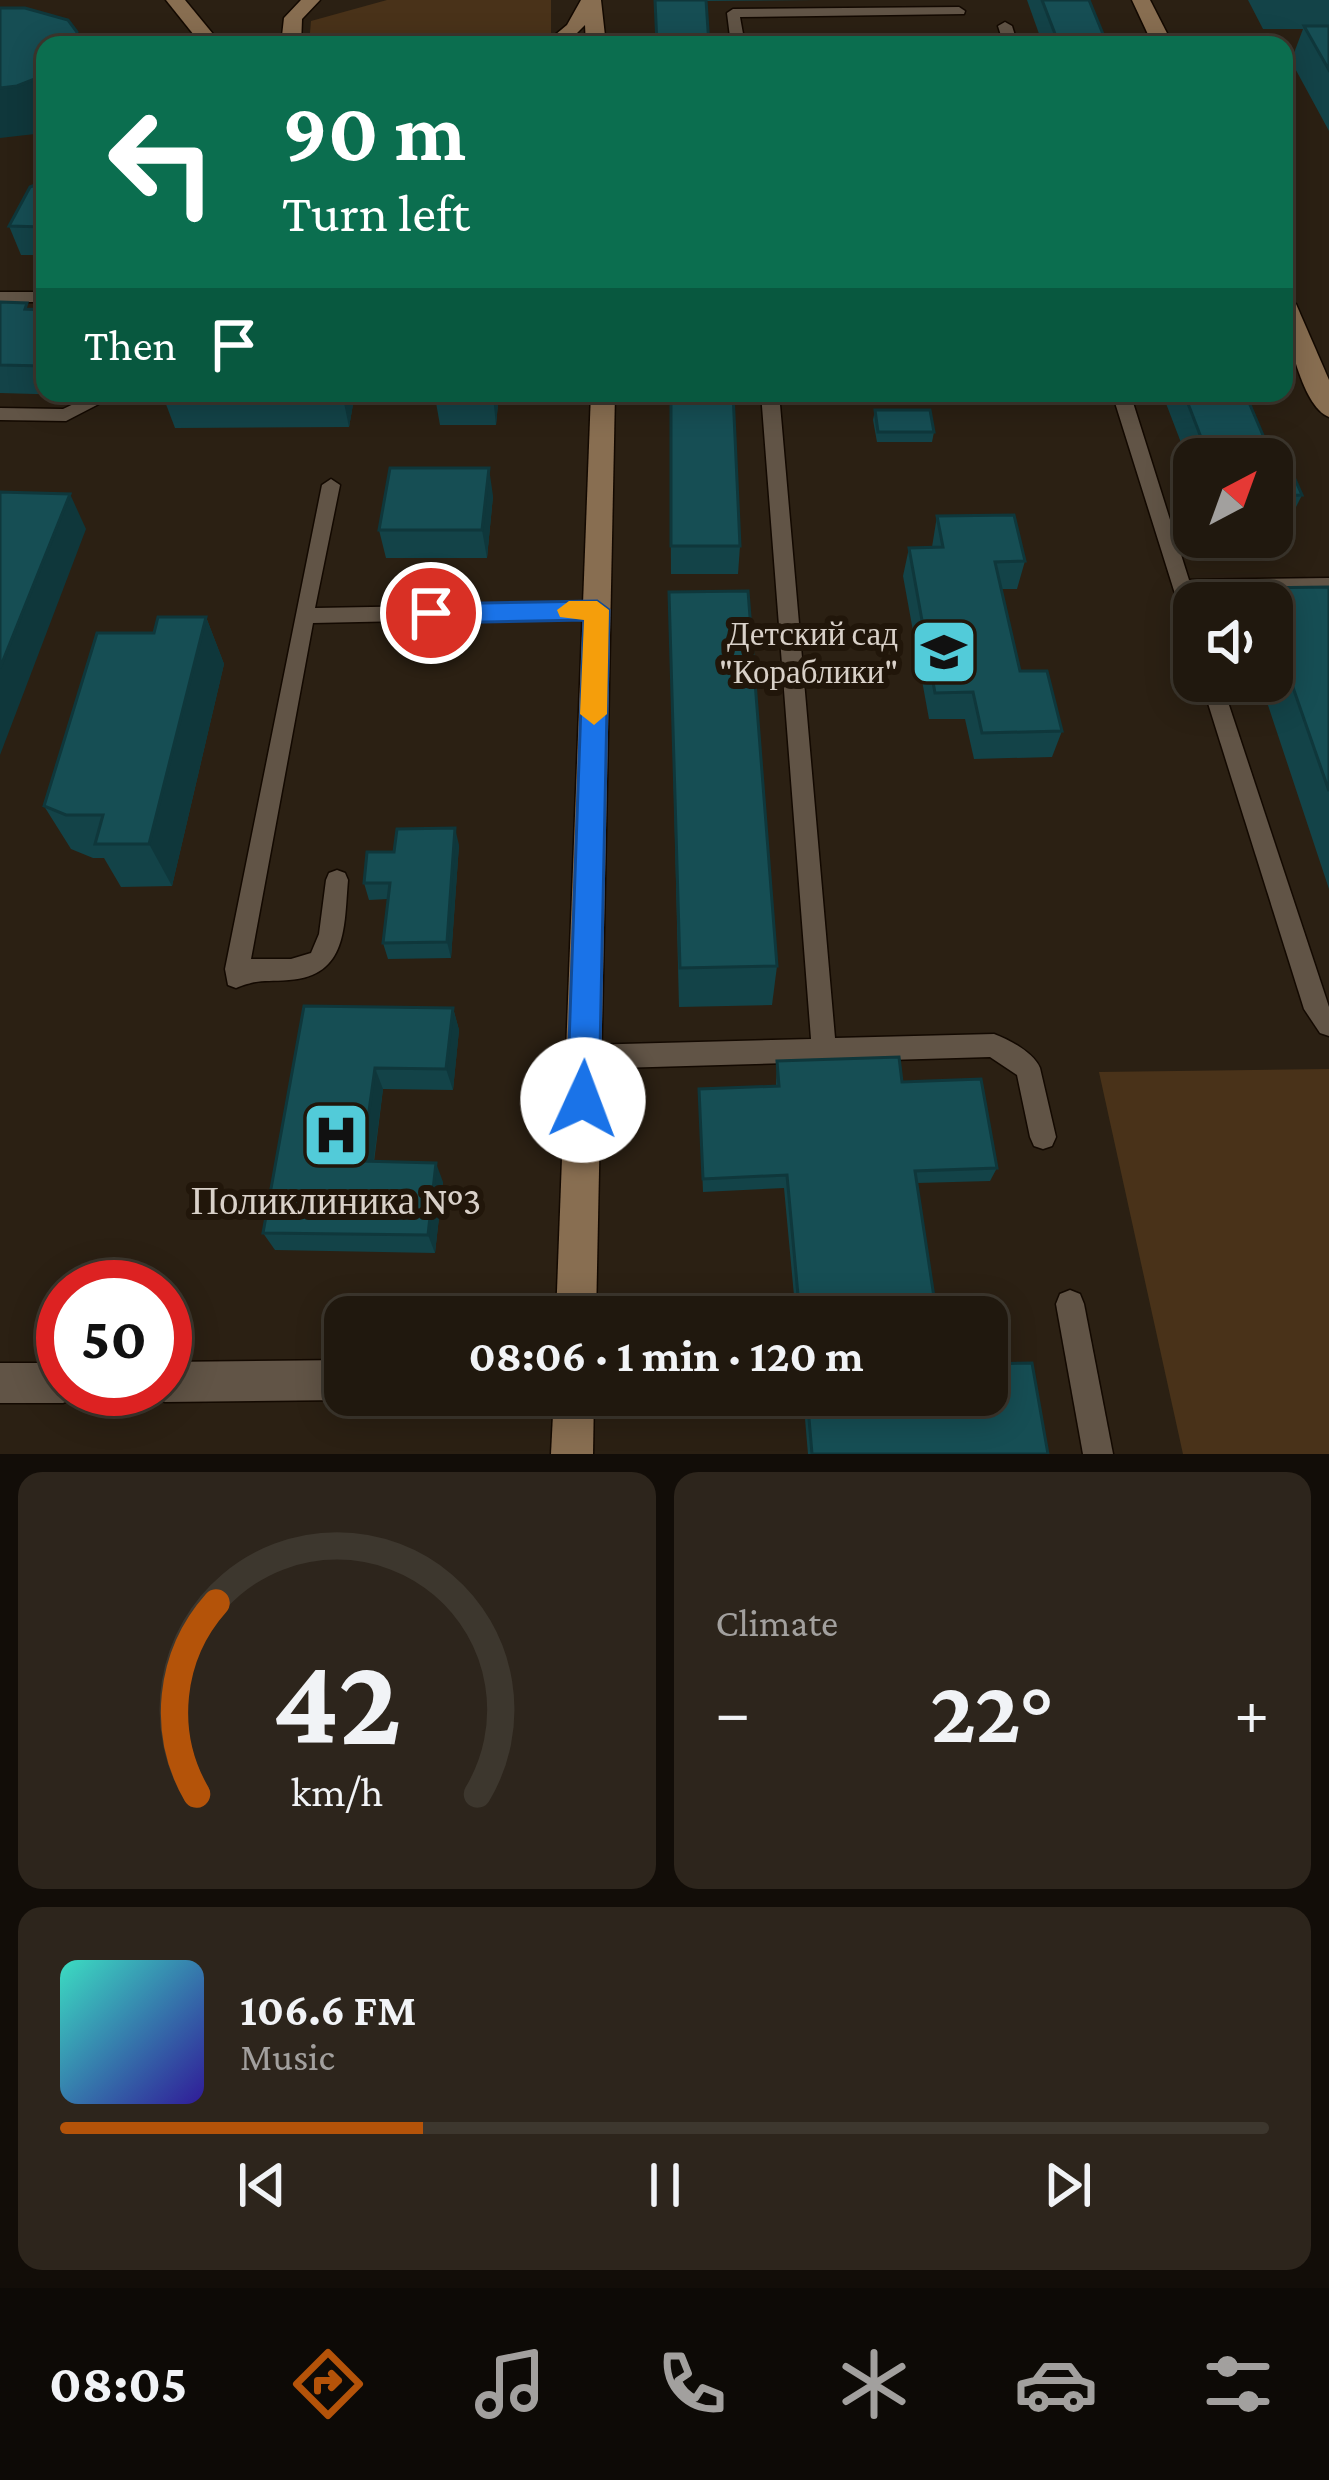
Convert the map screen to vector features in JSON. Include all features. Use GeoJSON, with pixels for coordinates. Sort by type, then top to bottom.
{"type":"FeatureCollection","features":[{"type":"Feature","properties":{"kind":"main road"},"geometry":{"type":"LineString","coordinates":[[176,0],[205,36]]}},
{"type":"Feature","properties":{"kind":"main road"},"geometry":{"type":"LineString","coordinates":[[292,36],[293,18],[311,0]]}},
{"type":"Feature","properties":{"kind":"main road"},"geometry":{"type":"LineString","coordinates":[[564,36],[591,0]]}},
{"type":"Feature","properties":{"kind":"main road"},"geometry":{"type":"LineString","coordinates":[[591,0],[595,36]]}},
{"type":"Feature","properties":{"kind":"main road"},"geometry":{"type":"LineString","coordinates":[[1141,0],[1159,36]]}},
{"type":"Feature","properties":{"kind":"main road"},"geometry":{"type":"LineString","coordinates":[[1293,325],[1329,409]]}},
{"type":"Feature","properties":{"kind":"main road"},"geometry":{"type":"LineString","coordinates":[[577,1296],[603,402]]}},
{"type":"Feature","properties":{"kind":"main road"},"geometry":{"type":"LineString","coordinates":[[572,1454],[573,1416]]}},
{"type":"Feature","properties":{"kind":"street"},"geometry":{"type":"LineString","coordinates":[[192,1382],[324,1380]]}},
{"type":"Feature","properties":{"kind":"street"},"geometry":{"type":"LineString","coordinates":[[0,1384],[36,1383]]}},
{"type":"Feature","properties":{"kind":"lane"},"geometry":{"type":"LineString","coordinates":[[737,36],[733,13],[959,11]]}},
{"type":"Feature","properties":{"kind":"lane"},"geometry":{"type":"LineString","coordinates":[[1005,26],[1008,36]]}},
{"type":"Feature","properties":{"kind":"lane"},"geometry":{"type":"LineString","coordinates":[[0,297],[36,297]]}},
{"type":"Feature","properties":{"kind":"lane"},"geometry":{"type":"LineString","coordinates":[[0,414],[66,415],[93,402]]}},
{"type":"Feature","properties":{"kind":"lane"},"geometry":{"type":"LineString","coordinates":[[771,402],[824,1051]]}},
{"type":"Feature","properties":{"kind":"lane"},"geometry":{"type":"LineString","coordinates":[[1124,402],[1179,582]]}},
{"type":"Feature","properties":{"kind":"lane"},"geometry":{"type":"LineString","coordinates":[[331,485],[236,973],[302,971],[316,965],[329,952],[337,880]]}},
{"type":"Feature","properties":{"kind":"lane"},"geometry":{"type":"LineString","coordinates":[[1293,585],[1329,585]]}},
{"type":"Feature","properties":{"kind":"lane"},"geometry":{"type":"LineString","coordinates":[[304,616],[597,610]]}},
{"type":"Feature","properties":{"kind":"lane"},"geometry":{"type":"LineString","coordinates":[[1218,702],[1316,1009],[1329,1024]]}},
{"type":"Feature","properties":{"kind":"lane"},"geometry":{"type":"LineString","coordinates":[[584,1057],[994,1045],[1028,1067],[1043,1137]]}},
{"type":"Feature","properties":{"kind":"lane"},"geometry":{"type":"LineString","coordinates":[[1070,1304],[1098,1454]]}},
{"type":"Feature","properties":{"kind":"shaded area"},"geometry":{"type":"Polygon","coordinates":[[[387,0],[551,0],[550,36],[310,36],[311,21],[387,0]]]}},
{"type":"Feature","properties":{"kind":"shaded area"},"geometry":{"type":"Polygon","coordinates":[[[1329,1069],[1329,1454],[1183,1454],[1099,1072],[1329,1069]]]}},
{"type":"Feature","properties":{"kind":"building"},"geometry":{"type":"Polygon","coordinates":[[[655,0],[706,0],[708,36],[657,36],[655,0]]]}},
{"type":"Feature","properties":{"kind":"building"},"geometry":{"type":"Polygon","coordinates":[[[1042,0],[1089,0],[1104,36],[1056,36],[1042,0]]]}},
{"type":"Feature","properties":{"kind":"building"},"geometry":{"type":"Polygon","coordinates":[[[0,8],[25,8],[68,20],[77,36],[36,36],[36,79],[0,88],[0,8]]]}},
{"type":"Feature","properties":{"kind":"building"},"geometry":{"type":"Polygon","coordinates":[[[1304,26],[1329,26],[1329,70],[1304,26]]]}},
{"type":"Feature","properties":{"kind":"building"},"geometry":{"type":"Polygon","coordinates":[[[36,185],[36,227],[9,226],[30,187],[36,185]]]}},
{"type":"Feature","properties":{"kind":"building"},"geometry":{"type":"Polygon","coordinates":[[[0,302],[27,303],[25,309],[36,310],[36,366],[0,365],[0,302]]]}},
{"type":"Feature","properties":{"kind":"building"},"geometry":{"type":"Polygon","coordinates":[[[671,402],[733,402],[740,546],[671,546],[671,402]]]}},
{"type":"Feature","properties":{"kind":"building"},"geometry":{"type":"Polygon","coordinates":[[[1187,402],[1249,402],[1264,438],[1201,438],[1187,402]]]}},
{"type":"Feature","properties":{"kind":"building"},"geometry":{"type":"Polygon","coordinates":[[[875,410],[930,410],[934,432],[878,432],[875,410]]]}},
{"type":"Feature","properties":{"kind":"building"},"geometry":{"type":"Polygon","coordinates":[[[390,468],[489,468],[482,530],[379,530],[390,468]]]}},
{"type":"Feature","properties":{"kind":"building"},"geometry":{"type":"Polygon","coordinates":[[[1293,475],[1302,495],[1293,495],[1293,475]]]}},
{"type":"Feature","properties":{"kind":"building"},"geometry":{"type":"Polygon","coordinates":[[[0,492],[70,494],[0,668],[0,492]]]}},
{"type":"Feature","properties":{"kind":"building"},"geometry":{"type":"Polygon","coordinates":[[[1014,515],[1025,561],[995,562],[1020,671],[1047,671],[1062,731],[982,733],[973,692],[935,693],[909,548],[943,547],[937,516],[1014,515]]]}},
{"type":"Feature","properties":{"kind":"building"},"geometry":{"type":"Polygon","coordinates":[[[1329,587],[1329,791],[1293,687],[1293,588],[1329,587]]]}},
{"type":"Feature","properties":{"kind":"building"},"geometry":{"type":"Polygon","coordinates":[[[748,591],[777,966],[680,968],[669,592],[748,591]]]}},
{"type":"Feature","properties":{"kind":"building"},"geometry":{"type":"Polygon","coordinates":[[[158,617],[206,617],[149,844],[95,844],[103,815],[66,815],[44,806],[97,633],[154,633],[158,617]]]}},
{"type":"Feature","properties":{"kind":"building"},"geometry":{"type":"Polygon","coordinates":[[[455,828],[447,942],[383,943],[390,883],[364,883],[367,852],[394,852],[397,829],[455,828]]]}},
{"type":"Feature","properties":{"kind":"building","name":"Поликлиника №3"},"geometry":{"type":"Polygon","coordinates":[[[304,1006],[453,1008],[446,1069],[375,1068],[362,1161],[436,1163],[428,1235],[263,1233],[304,1006]]]}},
{"type":"Feature","properties":{"kind":"building"},"geometry":{"type":"Polygon","coordinates":[[[899,1057],[902,1082],[981,1079],[997,1168],[915,1171],[934,1296],[798,1296],[787,1175],[703,1179],[699,1089],[779,1086],[777,1061],[899,1057]]]}},
{"type":"Feature","properties":{"kind":"building"},"geometry":{"type":"Polygon","coordinates":[[[1032,1363],[1048,1454],[812,1454],[809,1416],[1008,1416],[1008,1364],[1032,1363]]]}},
{"type":"Feature","properties":{"kind":"slow traffic"},"geometry":{"type":"LineString","coordinates":[[569,610],[597,610],[594,714]]}},
{"type":"Feature","properties":{"kind":"place","name":"Детский сад \"Кораблики\""},"geometry":{"type":"Point","coordinates":[944,652]}},
{"type":"Feature","properties":{"kind":"place","name":"Поликлиника №3"},"geometry":{"type":"Point","coordinates":[336,1135]}},
{"type":"Feature","properties":{"kind":"route"},"geometry":{"type":"LineString","coordinates":[[431,613],[597,610],[583,1100]]}}]}
